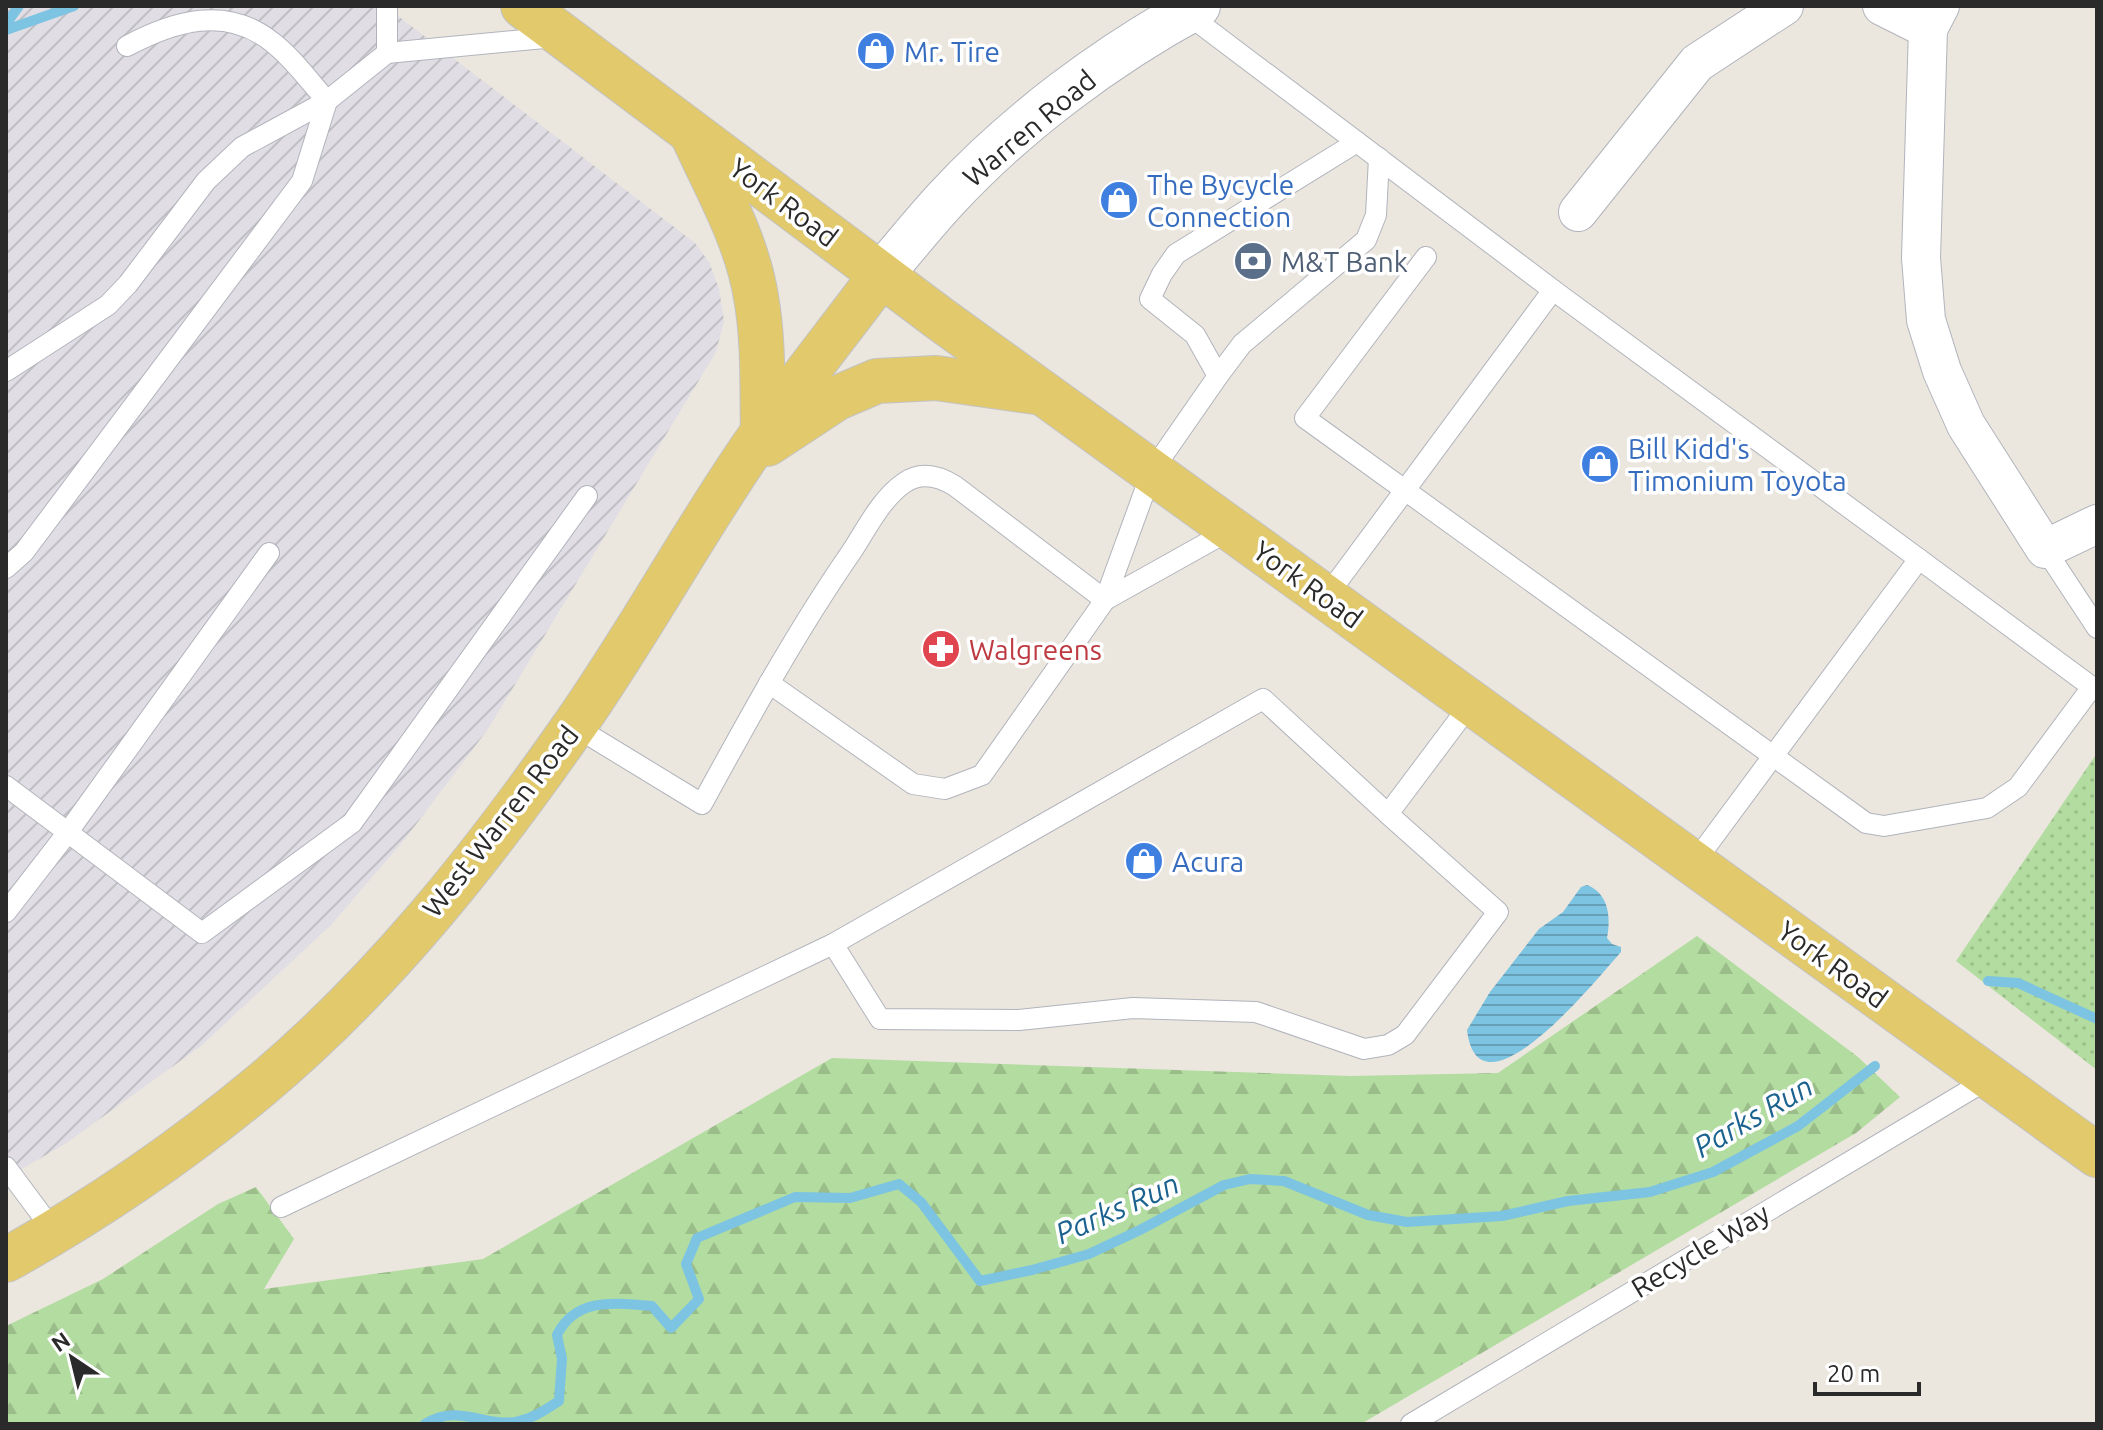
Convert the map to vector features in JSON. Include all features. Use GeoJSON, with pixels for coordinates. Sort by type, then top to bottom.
{"type":"FeatureCollection","features":[{"type":"Feature","properties":{"kind":"main road","name":"York Road"},"geometry":{"type":"LineString","coordinates":[[523,6],[881,275],[2097,1155]]}},
{"type":"Feature","properties":{"kind":"main road"},"geometry":{"type":"LineString","coordinates":[[692,133],[745,253],[756,295],[760,326],[754,446]]}},
{"type":"Feature","properties":{"kind":"main road","name":"West Warren Road"},"geometry":{"type":"LineString","coordinates":[[6,1260],[55,1233],[144,1175],[262,1084],[336,1016],[458,881],[574,726],[754,446],[881,275]]}},
{"type":"Feature","properties":{"kind":"main road"},"geometry":{"type":"LineString","coordinates":[[754,446],[837,398],[877,381],[936,378],[1043,392]]}},
{"type":"Feature","properties":{"kind":"street"},"geometry":{"type":"LineString","coordinates":[[1578,212],[1697,63],[1784,6]]}},
{"type":"Feature","properties":{"kind":"street"},"geometry":{"type":"LineString","coordinates":[[1882,6],[1934,18],[1921,258],[1926,320],[1942,371],[1966,425],[2045,549],[2097,524]]}},
{"type":"Feature","properties":{"kind":"street","name":"Warren Road"},"geometry":{"type":"LineString","coordinates":[[881,275],[946,199],[999,147],[1102,66],[1192,9]]}},
{"type":"Feature","properties":{"kind":"lane"},"geometry":{"type":"LineString","coordinates":[[387,6],[387,53]]}},
{"type":"Feature","properties":{"kind":"lane"},"geometry":{"type":"LineString","coordinates":[[1192,9],[1357,142],[1553,290],[2092,687],[2027,775],[2006,798],[1987,808],[1884,826],[1866,823],[1305,418],[1426,257]]}},
{"type":"Feature","properties":{"kind":"lane"},"geometry":{"type":"LineString","coordinates":[[127,46],[154,32],[189,21],[218,20],[241,25],[272,41],[327,101]]}},
{"type":"Feature","properties":{"kind":"lane"},"geometry":{"type":"LineString","coordinates":[[6,371],[108,305],[128,284],[206,181],[242,147],[327,101],[387,53],[563,36]]}},
{"type":"Feature","properties":{"kind":"lane"},"geometry":{"type":"LineString","coordinates":[[6,568],[24,552],[302,181],[327,101]]}},
{"type":"Feature","properties":{"kind":"lane"},"geometry":{"type":"LineString","coordinates":[[1218,376],[1195,335],[1150,299],[1162,274],[1176,254],[1357,142]]}},
{"type":"Feature","properties":{"kind":"lane"},"geometry":{"type":"LineString","coordinates":[[769,683],[913,784],[945,789],[982,775],[1105,600],[1152,471],[1218,376],[1242,344],[1366,240],[1376,215],[1379,158]]}},
{"type":"Feature","properties":{"kind":"lane"},"geometry":{"type":"LineString","coordinates":[[1326,597],[1553,290]]}},
{"type":"Feature","properties":{"kind":"lane"},"geometry":{"type":"LineString","coordinates":[[574,726],[702,804],[819,599],[887,499],[905,482],[920,475],[942,478],[955,486],[1105,600]]}},
{"type":"Feature","properties":{"kind":"lane"},"geometry":{"type":"LineString","coordinates":[[6,786],[202,933],[352,823],[587,496]]}},
{"type":"Feature","properties":{"kind":"lane"},"geometry":{"type":"LineString","coordinates":[[1105,600],[1232,529]]}},
{"type":"Feature","properties":{"kind":"lane"},"geometry":{"type":"LineString","coordinates":[[2045,549],[2097,628]]}},
{"type":"Feature","properties":{"kind":"lane"},"geometry":{"type":"LineString","coordinates":[[6,912],[68,832],[269,553]]}},
{"type":"Feature","properties":{"kind":"lane"},"geometry":{"type":"LineString","coordinates":[[1694,863],[1919,559]]}},
{"type":"Feature","properties":{"kind":"lane"},"geometry":{"type":"LineString","coordinates":[[281,1207],[833,944],[1263,699],[1498,912],[1405,1035],[1388,1045],[1364,1049],[1256,1012],[1133,1008],[1019,1020],[880,1019],[833,944]]}},
{"type":"Feature","properties":{"kind":"lane"},"geometry":{"type":"LineString","coordinates":[[1388,814],[1472,702]]}},
{"type":"Feature","properties":{"kind":"lane","name":"Recycle Way"},"geometry":{"type":"LineString","coordinates":[[1411,1424],[1990,1078]]}},
{"type":"Feature","properties":{"kind":"lane"},"geometry":{"type":"LineString","coordinates":[[6,1167],[55,1233]]}},
{"type":"Feature","properties":{"kind":"shaded area"},"geometry":{"type":"Polygon","coordinates":[[[6,6],[385,6],[695,243],[709,262],[719,289],[724,321],[716,352],[488,729],[405,839],[331,925],[201,1046],[65,1144],[6,1178],[6,6]]]}},
{"type":"Feature","properties":{"kind":"green space"},"geometry":{"type":"Polygon","coordinates":[[[2097,753],[2097,1070],[1956,961],[2097,753]]]}},
{"type":"Feature","properties":{"kind":"green space"},"geometry":{"type":"Polygon","coordinates":[[[1697,936],[1858,1057],[1900,1097],[1856,1133],[1361,1424],[6,1424],[6,1326],[103,1279],[218,1204],[256,1187],[294,1239],[264,1289],[483,1259],[832,1058],[1350,1076],[1498,1073],[1697,936]]]}},
{"type":"Feature","properties":{"kind":"water"},"geometry":{"type":"Polygon","coordinates":[[[1587,885],[1604,900],[1609,922],[1607,938],[1621,947],[1621,952],[1541,1036],[1515,1054],[1493,1062],[1476,1055],[1467,1030],[1490,992],[1539,929],[1563,912],[1581,887],[1587,885]]]}},
{"type":"Feature","properties":{"kind":"waterway"},"geometry":{"type":"LineString","coordinates":[[6,24],[19,6]]}},
{"type":"Feature","properties":{"kind":"waterway"},"geometry":{"type":"LineString","coordinates":[[6,30],[74,6]]}},
{"type":"Feature","properties":{"kind":"waterway","name":"Parks Run"},"geometry":{"type":"LineString","coordinates":[[1988,981],[2018,983],[2097,1019]]}},
{"type":"Feature","properties":{"kind":"waterway","name":"Parks Run"},"geometry":{"type":"LineString","coordinates":[[425,1424],[449,1415],[507,1423],[524,1420],[545,1410],[559,1401],[562,1359],[557,1335],[575,1314],[598,1305],[652,1306],[671,1328],[699,1299],[686,1264],[697,1238],[795,1197],[850,1198],[899,1184],[921,1202],[980,1281],[1089,1254],[1224,1185],[1250,1179],[1284,1181],[1368,1215],[1407,1222],[1502,1216],[1568,1201],[1650,1192],[1713,1172],[1798,1126],[1875,1066]]}},
{"type":"Feature","properties":{"kind":"place","name":"Mr. Tire"},"geometry":{"type":"Point","coordinates":[876,51]}},
{"type":"Feature","properties":{"kind":"place","name":"The Bycycle Connection"},"geometry":{"type":"Point","coordinates":[1119,200]}},
{"type":"Feature","properties":{"kind":"place","name":"M&T Bank"},"geometry":{"type":"Point","coordinates":[1253,261]}},
{"type":"Feature","properties":{"kind":"place","name":"Bill Kidd's Timonium Toyota"},"geometry":{"type":"Point","coordinates":[1600,464]}},
{"type":"Feature","properties":{"kind":"place","name":"Walgreens"},"geometry":{"type":"Point","coordinates":[941,649]}},
{"type":"Feature","properties":{"kind":"place","name":"Acura"},"geometry":{"type":"Point","coordinates":[1144,861]}}]}
